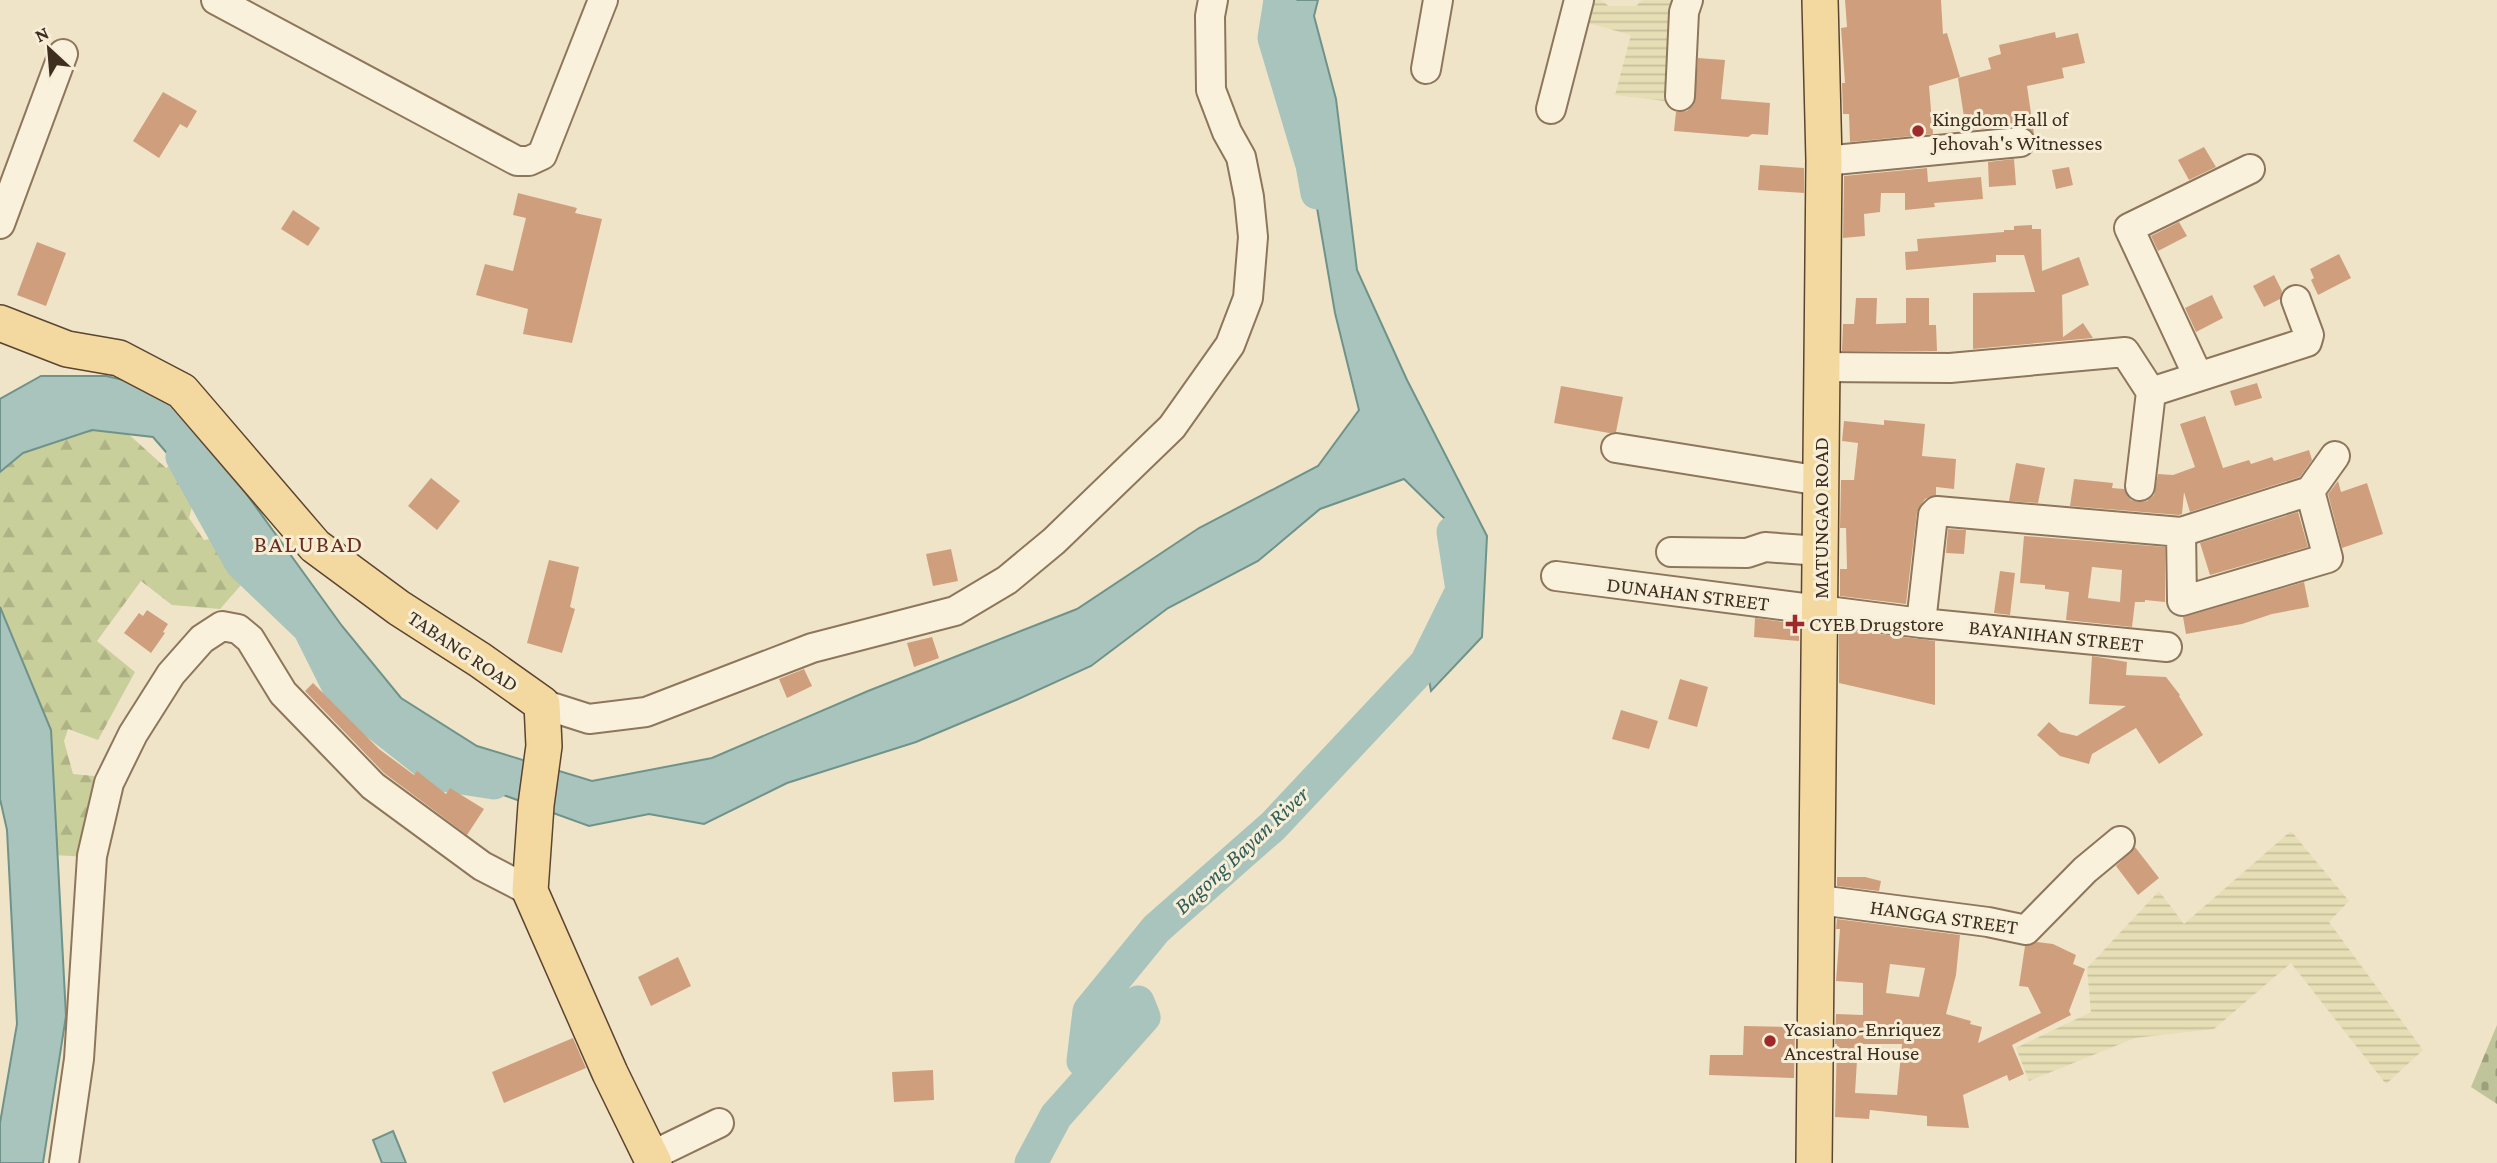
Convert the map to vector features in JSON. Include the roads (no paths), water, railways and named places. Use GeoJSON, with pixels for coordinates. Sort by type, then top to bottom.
{"type":"FeatureCollection","features":[{"type":"Feature","properties":{"kind":"main road","name":"MATUNGAO ROAD"},"geometry":{"type":"LineString","coordinates":[[1814,1163],[1819,900],[1824,161],[1820,0]]}},
{"type":"Feature","properties":{"kind":"main road","name":"TABANG ROAD"},"geometry":{"type":"LineString","coordinates":[[0,323],[67,349],[119,358],[182,391],[315,546],[399,608],[480,660],[542,705]]}},
{"type":"Feature","properties":{"kind":"main road"},"geometry":{"type":"LineString","coordinates":[[542,705],[544,746],[536,805],[530,891],[610,1073],[652,1160]]}},
{"type":"Feature","properties":{"kind":"street"},"geometry":{"type":"LineString","coordinates":[[216,0],[517,161],[529,161],[542,155],[603,0]]}},
{"type":"Feature","properties":{"kind":"street"},"geometry":{"type":"LineString","coordinates":[[542,705],[589,719],[646,712],[812,648],[955,611],[1007,580],[1054,541],[1171,427],[1230,345],[1248,298],[1253,237],[1250,197],[1241,157],[1227,132],[1211,90],[1210,16],[1213,0]]}},
{"type":"Feature","properties":{"kind":"street"},"geometry":{"type":"LineString","coordinates":[[1426,69],[1438,0]]}},
{"type":"Feature","properties":{"kind":"street"},"geometry":{"type":"LineString","coordinates":[[1551,109],[1579,0]]}},
{"type":"Feature","properties":{"kind":"street"},"geometry":{"type":"LineString","coordinates":[[1680,96],[1684,12],[1688,0]]}},
{"type":"Feature","properties":{"kind":"street"},"geometry":{"type":"LineString","coordinates":[[0,224],[62,54]]}},
{"type":"Feature","properties":{"kind":"street"},"geometry":{"type":"LineString","coordinates":[[1824,161],[2020,142]]}},
{"type":"Feature","properties":{"kind":"street"},"geometry":{"type":"LineString","coordinates":[[2197,376],[2129,228],[2250,169]]}},
{"type":"Feature","properties":{"kind":"street"},"geometry":{"type":"LineString","coordinates":[[2151,392],[2307,342],[2309,335],[2296,300]]}},
{"type":"Feature","properties":{"kind":"street"},"geometry":{"type":"LineString","coordinates":[[1821,367],[1950,368],[2125,352],[2151,392],[2140,486]]}},
{"type":"Feature","properties":{"kind":"street"},"geometry":{"type":"LineString","coordinates":[[1616,448],[1821,481]]}},
{"type":"Feature","properties":{"kind":"street"},"geometry":{"type":"LineString","coordinates":[[1921,622],[1933,515],[1937,511],[2181,532],[2311,491],[2335,456]]}},
{"type":"Feature","properties":{"kind":"street"},"geometry":{"type":"LineString","coordinates":[[2181,532],[2182,601],[2328,558],[2311,491]]}},
{"type":"Feature","properties":{"kind":"street"},"geometry":{"type":"LineString","coordinates":[[1671,552],[1748,553],[1765,547],[1820,551]]}},
{"type":"Feature","properties":{"kind":"street","name":"DUNAHAN STREET"},"geometry":{"type":"LineString","coordinates":[[1556,576],[1820,611]]}},
{"type":"Feature","properties":{"kind":"street","name":"BAYANIHAN STREET"},"geometry":{"type":"LineString","coordinates":[[1820,611],[2167,647]]}},
{"type":"Feature","properties":{"kind":"street"},"geometry":{"type":"LineString","coordinates":[[64,1163],[79,1059],[92,856],[109,783],[133,733],[171,674],[202,639],[222,626],[238,629],[250,639],[283,693],[373,786],[482,866],[530,891]]}},
{"type":"Feature","properties":{"kind":"street","name":"HANGGA STREET"},"geometry":{"type":"LineString","coordinates":[[1819,900],[1988,922],[2026,930],[2085,870],[2120,841]]}},
{"type":"Feature","properties":{"kind":"street"},"geometry":{"type":"LineString","coordinates":[[652,1160],[719,1123]]}},
{"type":"Feature","properties":{"kind":"water"},"geometry":{"type":"Polygon","coordinates":[[[1275,0],[1318,0],[1314,16],[1336,99],[1357,270],[1407,380],[1487,536],[1482,637],[1431,691],[1424,654],[1460,578],[1446,520],[1404,479],[1320,509],[1258,561],[1168,608],[1091,666],[1016,700],[916,742],[787,783],[704,824],[649,814],[589,826],[407,760],[316,663],[232,528],[153,437],[92,430],[23,453],[0,472],[0,399],[41,376],[106,376],[172,391],[342,626],[401,698],[477,746],[592,781],[712,758],[868,691],[1077,609],[1199,528],[1318,466],[1359,410],[1335,313],[1304,132],[1275,0]]]}},
{"type":"Feature","properties":{"kind":"water"},"geometry":{"type":"Polygon","coordinates":[[[0,607],[51,730],[66,1016],[43,1163],[0,1163],[0,1123],[17,1024],[7,830],[0,799],[0,607]]]}},
{"type":"Feature","properties":{"kind":"water"},"geometry":{"type":"Polygon","coordinates":[[[393,1131],[406,1163],[382,1163],[373,1140],[393,1131]]]}},
{"type":"Feature","properties":{"kind":"waterway"},"geometry":{"type":"LineString","coordinates":[[1280,0],[1274,38],[1312,165],[1317,193]]}},
{"type":"Feature","properties":{"kind":"waterway"},"geometry":{"type":"LineString","coordinates":[[182,457],[241,563],[309,628],[344,698],[442,775],[494,783]]}},
{"type":"Feature","properties":{"kind":"waterway","name":"Bagong Bayan River"},"geometry":{"type":"LineString","coordinates":[[1031,1163],[1056,1116],[1144,1017],[1138,1002],[1083,1061],[1089,1011],[1156,929],[1273,826],[1426,663],[1462,590],[1453,532]]}},
{"type":"Feature","properties":{"kind":"place","name":"Kingdom Hall of Jehovah's Witnesses"},"geometry":{"type":"Point","coordinates":[1918,131]}},
{"type":"Feature","properties":{"kind":"place","name":"CYEB Drugstore"},"geometry":{"type":"Point","coordinates":[1795,624]}},
{"type":"Feature","properties":{"kind":"place","name":"Ycasiano-Enriquez Ancestral House"},"geometry":{"type":"Point","coordinates":[1770,1041]}},
{"type":"Feature","properties":{"kind":"district","name":"BALUBAD"},"geometry":{"type":"Point","coordinates":[309,543]}}]}
